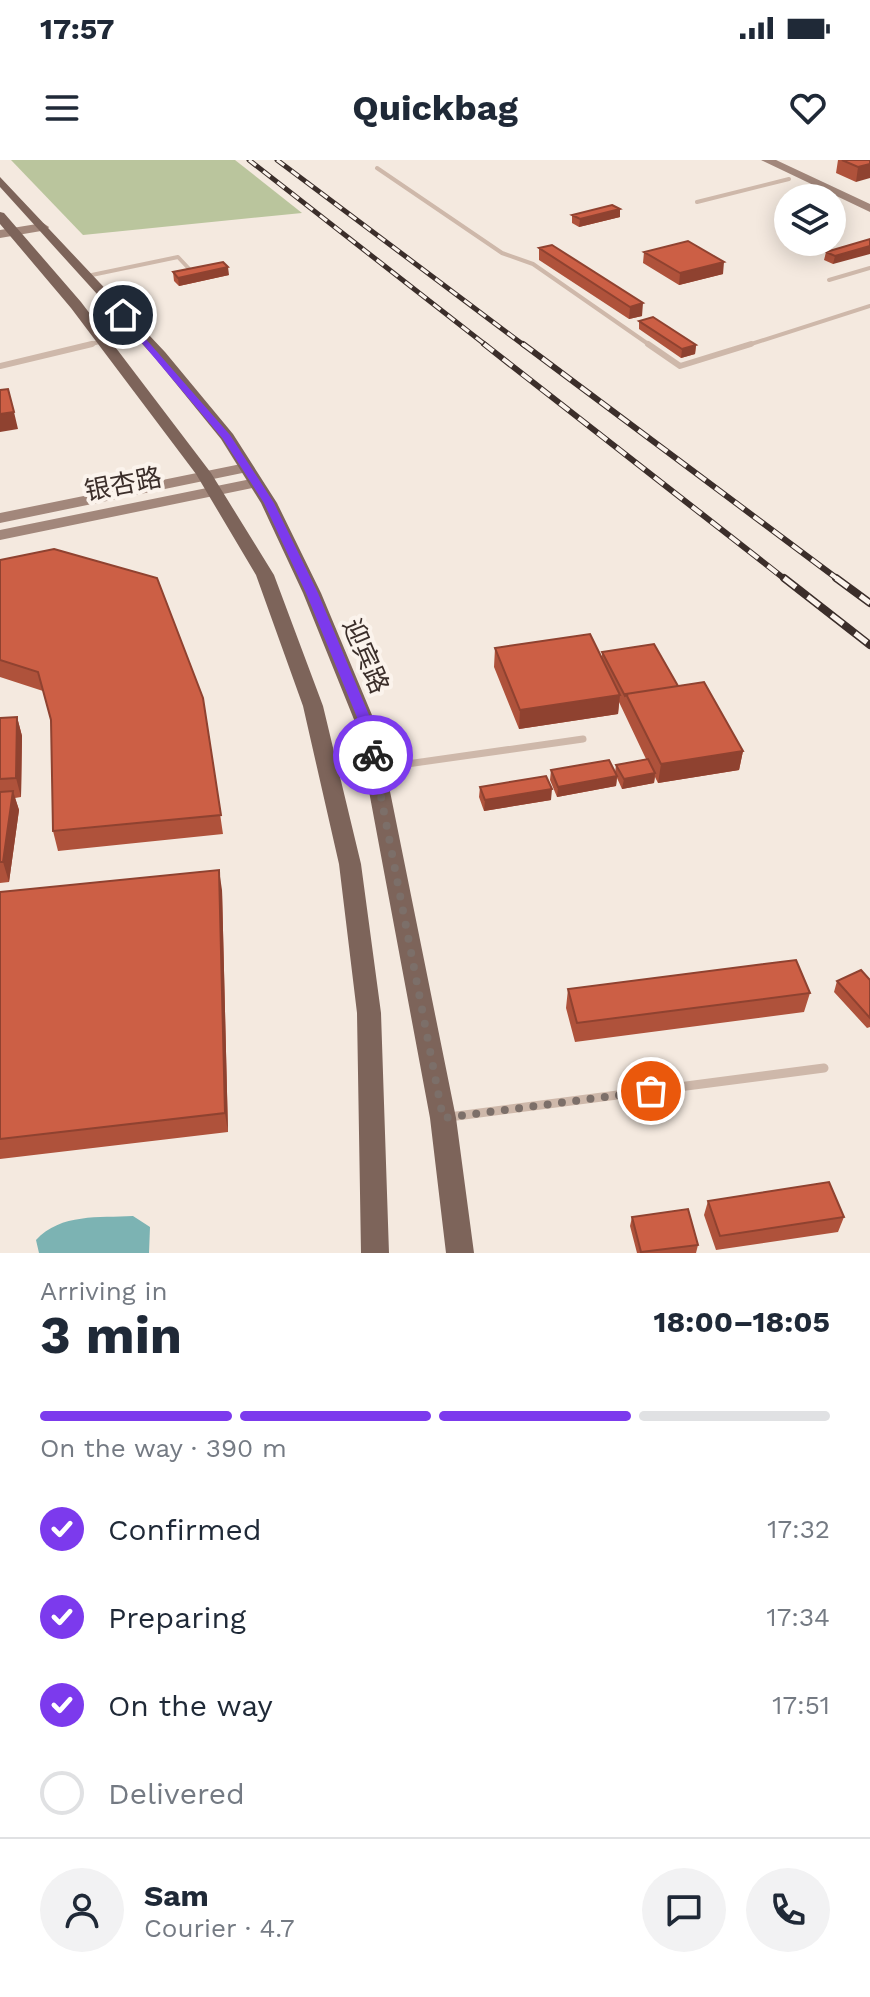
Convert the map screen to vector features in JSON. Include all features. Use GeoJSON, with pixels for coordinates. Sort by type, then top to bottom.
{"type":"FeatureCollection","features":[{"type":"Feature","properties":{"kind":"main road","name":"迎宾路"},"geometry":{"type":"LineString","coordinates":[[0,180],[160,355],[227,437],[275,516],[334,647],[367,727],[443,1118],[460,1253]]}},
{"type":"Feature","properties":{"kind":"main road"},"geometry":{"type":"LineString","coordinates":[[0,216],[7,233],[103,341],[210,484],[265,575],[313,706],[350,864],[369,1013],[375,1253]]}},
{"type":"Feature","properties":{"kind":"street"},"geometry":{"type":"LineString","coordinates":[[748,160],[800,184]]}},
{"type":"Feature","properties":{"kind":"street"},"geometry":{"type":"LineString","coordinates":[[767,160],[870,208]]}},
{"type":"Feature","properties":{"kind":"street"},"geometry":{"type":"LineString","coordinates":[[846,205],[870,217]]}},
{"type":"Feature","properties":{"kind":"street"},"geometry":{"type":"LineString","coordinates":[[7,233],[43,227]]}},
{"type":"Feature","properties":{"kind":"street","name":"银杏路"},"geometry":{"type":"LineString","coordinates":[[0,535],[251,475]]}},
{"type":"Feature","properties":{"kind":"street","name":"银杏路"},"geometry":{"type":"LineString","coordinates":[[0,518],[210,484]]}},
{"type":"Feature","properties":{"kind":"lane"},"geometry":{"type":"LineString","coordinates":[[377,168],[502,253],[533,264],[680,366],[870,306]]}},
{"type":"Feature","properties":{"kind":"lane"},"geometry":{"type":"LineString","coordinates":[[697,202],[789,179]]}},
{"type":"Feature","properties":{"kind":"lane"},"geometry":{"type":"LineString","coordinates":[[87,276],[178,257],[193,273]]}},
{"type":"Feature","properties":{"kind":"lane"},"geometry":{"type":"LineString","coordinates":[[829,280],[870,268]]}},
{"type":"Feature","properties":{"kind":"lane"},"geometry":{"type":"LineString","coordinates":[[0,366],[103,341]]}},
{"type":"Feature","properties":{"kind":"lane"},"geometry":{"type":"LineString","coordinates":[[375,768],[583,739]]}},
{"type":"Feature","properties":{"kind":"lane"},"geometry":{"type":"LineString","coordinates":[[443,1118],[824,1068]]}},
{"type":"Feature","properties":{"kind":"green space"},"geometry":{"type":"Polygon","coordinates":[[[11,160],[235,160],[302,213],[83,235],[11,160]]]}},
{"type":"Feature","properties":{"kind":"water"},"geometry":{"type":"Polygon","coordinates":[[[133,1216],[150,1227],[149,1253],[39,1253],[36,1240],[57,1225],[94,1217],[133,1216]]]}},
{"type":"Feature","properties":{"kind":"building"},"geometry":{"type":"Polygon","coordinates":[[[842,160],[870,160],[870,164],[858,167],[842,160]]]}},
{"type":"Feature","properties":{"kind":"building"},"geometry":{"type":"Polygon","coordinates":[[[612,205],[620,209],[580,219],[572,215],[612,205]]]}},
{"type":"Feature","properties":{"kind":"building"},"geometry":{"type":"Polygon","coordinates":[[[870,239],[870,246],[846,253],[846,246],[870,239]]]}},
{"type":"Feature","properties":{"kind":"building"},"geometry":{"type":"Polygon","coordinates":[[[688,241],[724,262],[680,273],[644,252],[688,241]]]}},
{"type":"Feature","properties":{"kind":"building"},"geometry":{"type":"Polygon","coordinates":[[[552,245],[643,303],[630,307],[539,248],[552,245]]]}},
{"type":"Feature","properties":{"kind":"building"},"geometry":{"type":"Polygon","coordinates":[[[223,262],[228,267],[178,278],[173,272],[223,262]]]}},
{"type":"Feature","properties":{"kind":"building"},"geometry":{"type":"Polygon","coordinates":[[[653,317],[696,345],[682,349],[639,321],[653,317]]]}},
{"type":"Feature","properties":{"kind":"building"},"geometry":{"type":"Polygon","coordinates":[[[8,389],[14,412],[0,414],[0,390],[8,389]]]}},
{"type":"Feature","properties":{"kind":"building"},"geometry":{"type":"Polygon","coordinates":[[[54,549],[157,578],[203,698],[221,815],[53,831],[51,720],[38,672],[0,660],[0,560],[54,549]]]}},
{"type":"Feature","properties":{"kind":"building"},"geometry":{"type":"Polygon","coordinates":[[[590,634],[620,695],[520,710],[495,648],[590,634]]]}},
{"type":"Feature","properties":{"kind":"building"},"geometry":{"type":"Polygon","coordinates":[[[654,644],[678,686],[625,696],[602,652],[654,644]]]}},
{"type":"Feature","properties":{"kind":"building"},"geometry":{"type":"Polygon","coordinates":[[[704,682],[743,751],[661,764],[626,694],[704,682]]]}},
{"type":"Feature","properties":{"kind":"building"},"geometry":{"type":"Polygon","coordinates":[[[17,717],[16,778],[0,779],[0,718],[17,717]]]}},
{"type":"Feature","properties":{"kind":"building"},"geometry":{"type":"Polygon","coordinates":[[[648,759],[655,773],[624,779],[616,765],[648,759]]]}},
{"type":"Feature","properties":{"kind":"building"},"geometry":{"type":"Polygon","coordinates":[[[609,760],[617,776],[558,787],[551,770],[609,760]]]}},
{"type":"Feature","properties":{"kind":"building"},"geometry":{"type":"Polygon","coordinates":[[[546,776],[552,789],[485,800],[480,787],[546,776]]]}},
{"type":"Feature","properties":{"kind":"building"},"geometry":{"type":"Polygon","coordinates":[[[13,791],[3,862],[0,862],[0,792],[13,791]]]}},
{"type":"Feature","properties":{"kind":"building"},"geometry":{"type":"Polygon","coordinates":[[[219,870],[225,1113],[0,1139],[0,892],[219,870]]]}},
{"type":"Feature","properties":{"kind":"building"},"geometry":{"type":"Polygon","coordinates":[[[796,960],[810,993],[577,1023],[568,989],[796,960]]]}},
{"type":"Feature","properties":{"kind":"building"},"geometry":{"type":"Polygon","coordinates":[[[861,970],[870,980],[870,1018],[837,981],[861,970]]]}},
{"type":"Feature","properties":{"kind":"building"},"geometry":{"type":"Polygon","coordinates":[[[829,1182],[844,1217],[720,1236],[708,1201],[829,1182]]]}},
{"type":"Feature","properties":{"kind":"building"},"geometry":{"type":"Polygon","coordinates":[[[688,1209],[698,1245],[641,1252],[632,1217],[688,1209]]]}},
{"type":"Feature","properties":{"kind":"railway"},"geometry":{"type":"LineString","coordinates":[[249,160],[487,346]]}},
{"type":"Feature","properties":{"kind":"railway"},"geometry":{"type":"LineString","coordinates":[[277,160],[525,346]]}},
{"type":"Feature","properties":{"kind":"railway"},"geometry":{"type":"LineString","coordinates":[[484,344],[786,580]]}},
{"type":"Feature","properties":{"kind":"railway"},"geometry":{"type":"LineString","coordinates":[[523,344],[839,580]]}},
{"type":"Feature","properties":{"kind":"railway"},"geometry":{"type":"LineString","coordinates":[[784,578],[870,645]]}},
{"type":"Feature","properties":{"kind":"railway"},"geometry":{"type":"LineString","coordinates":[[836,578],[870,603]]}},
{"type":"Feature","properties":{"kind":"way so far"},"geometry":{"type":"LineString","coordinates":[[373,755],[443,1118],[651,1091]]}},
{"type":"Feature","properties":{"kind":"route"},"geometry":{"type":"LineString","coordinates":[[123,315],[227,437],[269,503],[312,593],[367,727],[373,755]]}}]}
